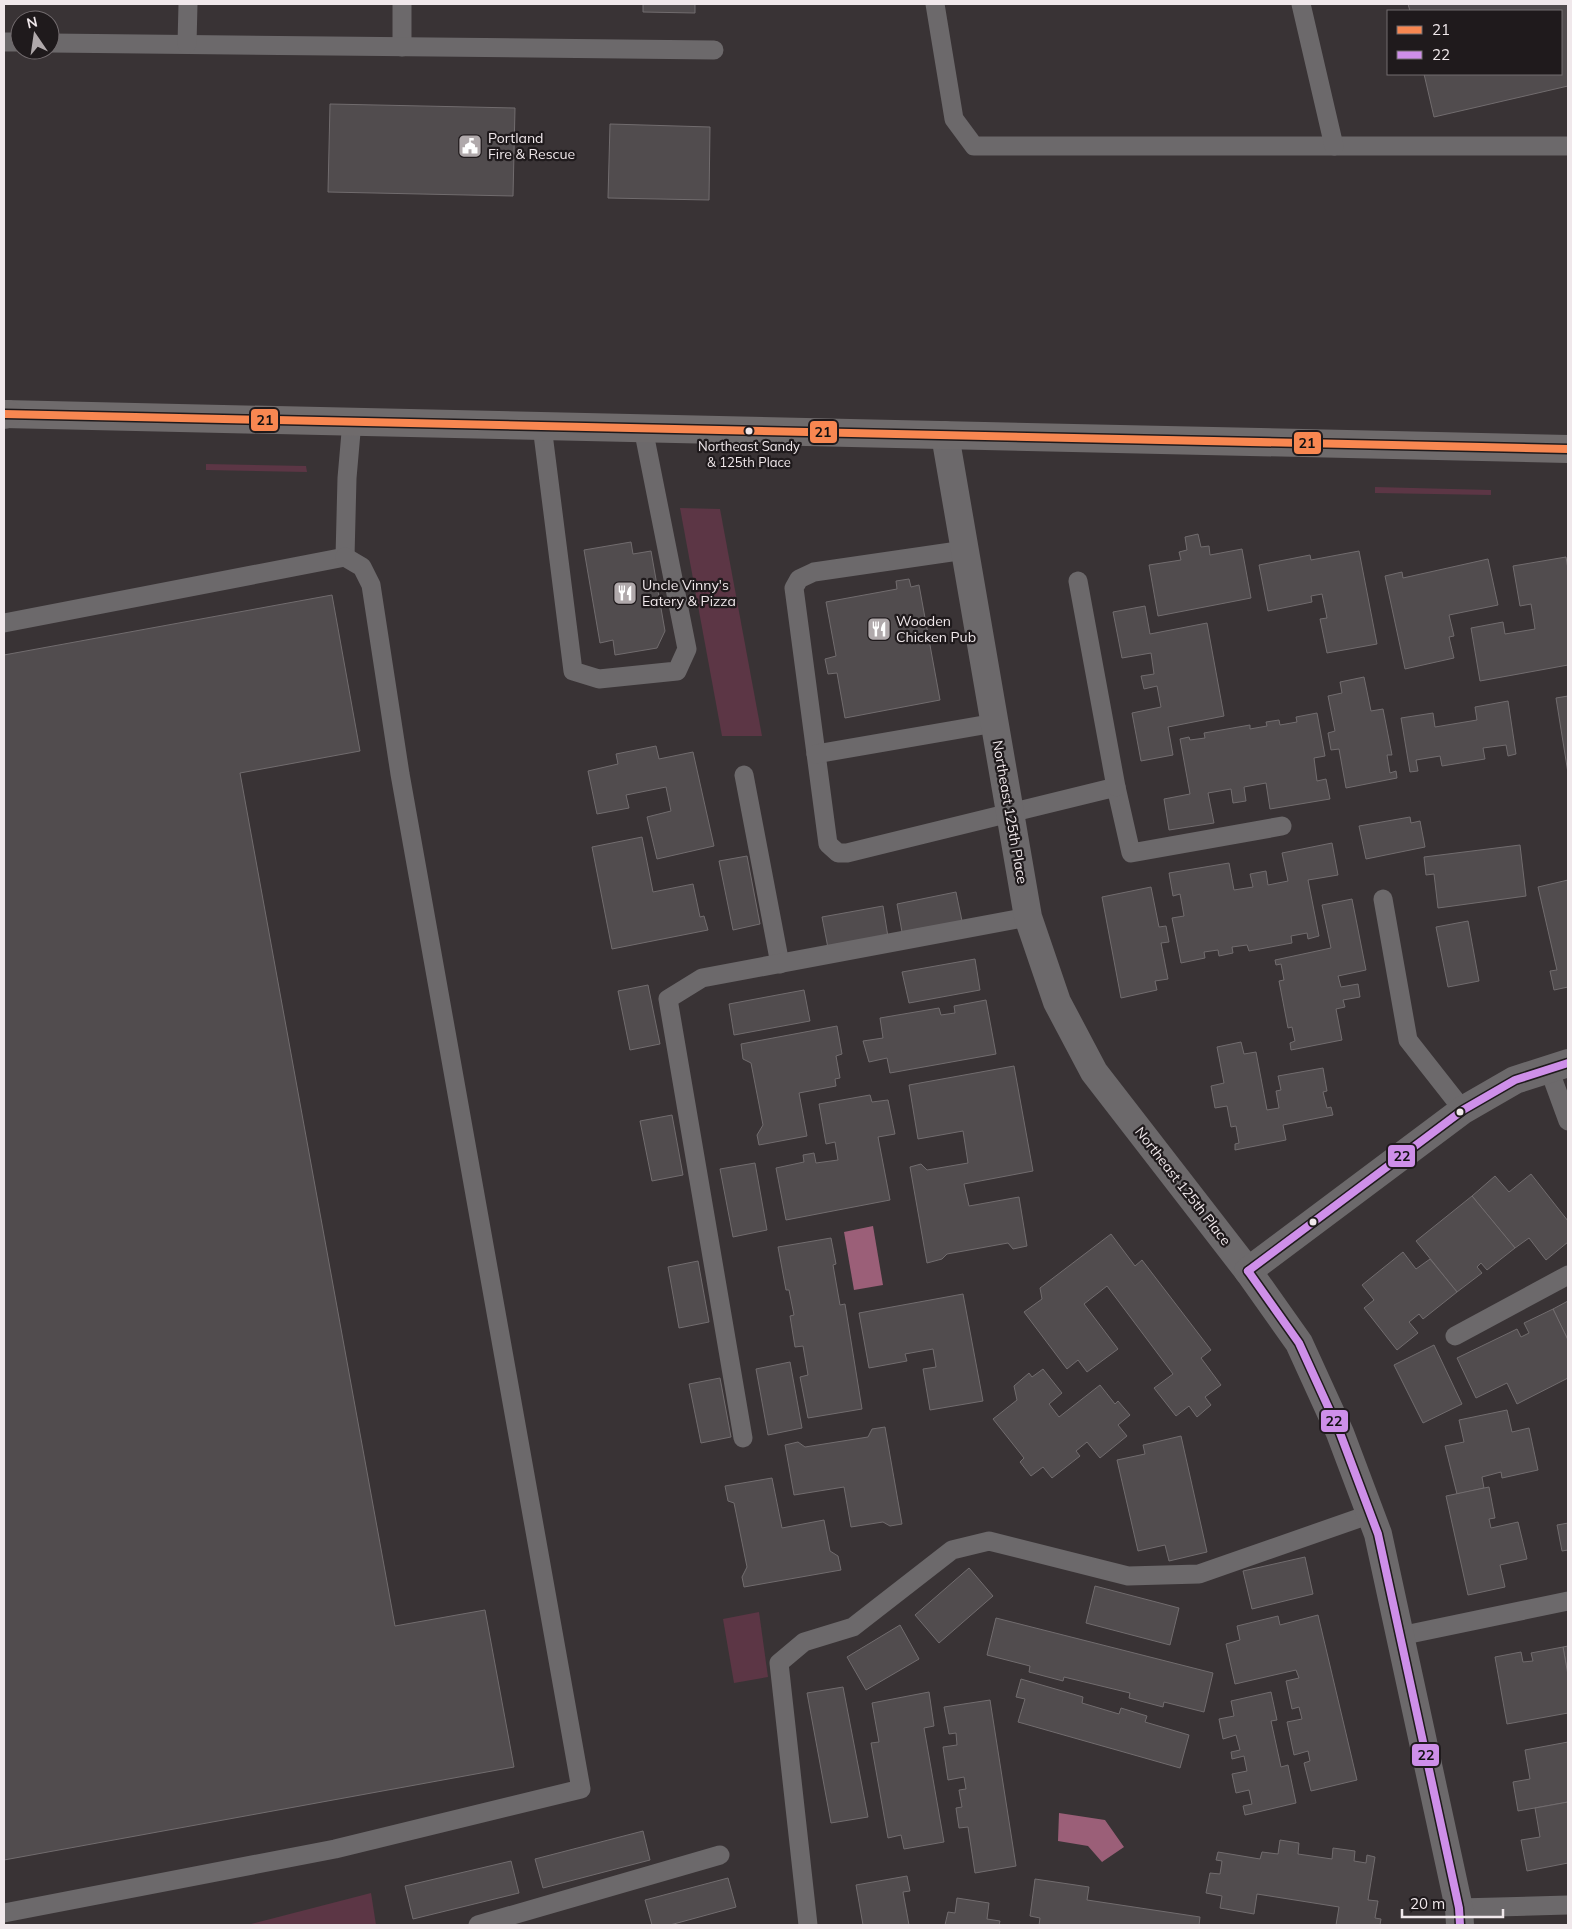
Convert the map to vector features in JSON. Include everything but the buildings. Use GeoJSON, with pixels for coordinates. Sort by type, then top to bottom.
{"type":"FeatureCollection","features":[{"type":"Feature","properties":{"kind":"main road"},"geometry":{"type":"LineString","coordinates":[[5,414],[1568,449]]}},
{"type":"Feature","properties":{"kind":"street","name":"Northeast 125th Place"},"geometry":{"type":"LineString","coordinates":[[945,435],[1028,917],[1057,1002],[1094,1072],[1248,1271],[1299,1343],[1340,1433],[1378,1534],[1460,1917]]}},
{"type":"Feature","properties":{"kind":"street"},"geometry":{"type":"LineString","coordinates":[[1248,1271],[1463,1110],[1515,1080],[1559,1066]]}},
{"type":"Feature","properties":{"kind":"lane"},"geometry":{"type":"LineString","coordinates":[[187,44],[188,4]]}},
{"type":"Feature","properties":{"kind":"lane"},"geometry":{"type":"LineString","coordinates":[[402,4],[402,47]]}},
{"type":"Feature","properties":{"kind":"lane"},"geometry":{"type":"LineString","coordinates":[[935,4],[954,118],[974,146],[1568,146]]}},
{"type":"Feature","properties":{"kind":"lane"},"geometry":{"type":"LineString","coordinates":[[1301,4],[1334,146]]}},
{"type":"Feature","properties":{"kind":"lane"},"geometry":{"type":"LineString","coordinates":[[60,43],[714,50]]}},
{"type":"Feature","properties":{"kind":"lane"},"geometry":{"type":"LineString","coordinates":[[345,557],[347,478],[352,421]]}},
{"type":"Feature","properties":{"kind":"lane"},"geometry":{"type":"LineString","coordinates":[[542,426],[572,670],[599,680],[677,671],[687,649],[643,428]]}},
{"type":"Feature","properties":{"kind":"lane"},"geometry":{"type":"LineString","coordinates":[[966,550],[814,572],[799,579],[794,588],[828,844],[838,853],[847,853],[1116,787]]}},
{"type":"Feature","properties":{"kind":"lane"},"geometry":{"type":"LineString","coordinates":[[4,622],[345,557],[362,568],[371,585],[400,774],[581,1789],[335,1848],[4,1914]]}},
{"type":"Feature","properties":{"kind":"lane"},"geometry":{"type":"LineString","coordinates":[[1078,581],[1116,787],[1131,853],[1282,826]]}},
{"type":"Feature","properties":{"kind":"lane"},"geometry":{"type":"LineString","coordinates":[[816,754],[995,722]]}},
{"type":"Feature","properties":{"kind":"lane"},"geometry":{"type":"LineString","coordinates":[[744,775],[780,964]]}},
{"type":"Feature","properties":{"kind":"lane"},"geometry":{"type":"LineString","coordinates":[[1383,899],[1408,1040],[1463,1110]]}},
{"type":"Feature","properties":{"kind":"lane"},"geometry":{"type":"LineString","coordinates":[[743,1438],[668,999],[702,978],[1028,917]]}},
{"type":"Feature","properties":{"kind":"lane"},"geometry":{"type":"LineString","coordinates":[[1559,1066],[1568,1121]]}},
{"type":"Feature","properties":{"kind":"lane"},"geometry":{"type":"LineString","coordinates":[[1455,1336],[1568,1275]]}},
{"type":"Feature","properties":{"kind":"lane"},"geometry":{"type":"LineString","coordinates":[[808,1925],[779,1663],[804,1642],[853,1626],[952,1550],[990,1540],[1128,1576],[1199,1574],[1371,1514]]}},
{"type":"Feature","properties":{"kind":"lane"},"geometry":{"type":"LineString","coordinates":[[1400,1636],[1568,1601]]}},
{"type":"Feature","properties":{"kind":"lane"},"geometry":{"type":"LineString","coordinates":[[478,1925],[720,1855]]}},
{"type":"Feature","properties":{"kind":"lane"},"geometry":{"type":"LineString","coordinates":[[1460,1917],[1568,1905]]}},
{"type":"Feature","properties":{"kind":"shaded area"},"geometry":{"type":"Polygon","coordinates":[[[206,464],[306,466],[307,472],[206,470],[206,464]]]}},
{"type":"Feature","properties":{"kind":"shaded area"},"geometry":{"type":"Polygon","coordinates":[[[1375,487],[1491,490],[1491,495],[1375,493],[1375,487]]]}},
{"type":"Feature","properties":{"kind":"shaded area"},"geometry":{"type":"Polygon","coordinates":[[[680,508],[720,509],[762,736],[722,736],[680,508]]]}},
{"type":"Feature","properties":{"kind":"shaded area"},"geometry":{"type":"Polygon","coordinates":[[[873,1226],[883,1285],[854,1290],[844,1232],[873,1226]]]}},
{"type":"Feature","properties":{"kind":"shaded area"},"geometry":{"type":"Polygon","coordinates":[[[759,1612],[768,1677],[734,1683],[723,1619],[759,1612]]]}},
{"type":"Feature","properties":{"kind":"shaded area"},"geometry":{"type":"Polygon","coordinates":[[[1059,1813],[1105,1820],[1124,1847],[1102,1862],[1088,1846],[1058,1841],[1059,1813]]]}},
{"type":"Feature","properties":{"kind":"shaded area"},"geometry":{"type":"Polygon","coordinates":[[[371,1893],[376,1925],[247,1925],[371,1893]]]}},
{"type":"Feature","properties":{"kind":"transit line","name":"21"},"geometry":{"type":"LineString","coordinates":[[4,414],[1568,449]]}},
{"type":"Feature","properties":{"kind":"transit line","name":"22"},"geometry":{"type":"LineString","coordinates":[[1248,1271],[1463,1110],[1515,1080],[1568,1063]]}},
{"type":"Feature","properties":{"kind":"transit line","name":"22"},"geometry":{"type":"LineString","coordinates":[[1248,1271],[1299,1343],[1340,1433],[1378,1534],[1459,1908],[1460,1925]]}},
{"type":"Feature","properties":{"kind":"place","name":"Portland Fire & Rescue"},"geometry":{"type":"Point","coordinates":[470,146]}},
{"type":"Feature","properties":{"kind":"place","name":"Northeast Sandy & 125th Place"},"geometry":{"type":"Point","coordinates":[749,431]}},
{"type":"Feature","properties":{"kind":"place","name":"Uncle Vinny's Eatery & Pizza"},"geometry":{"type":"Point","coordinates":[625,593]}},
{"type":"Feature","properties":{"kind":"place","name":"Wooden Chicken Pub"},"geometry":{"type":"Point","coordinates":[879,629]}}]}
